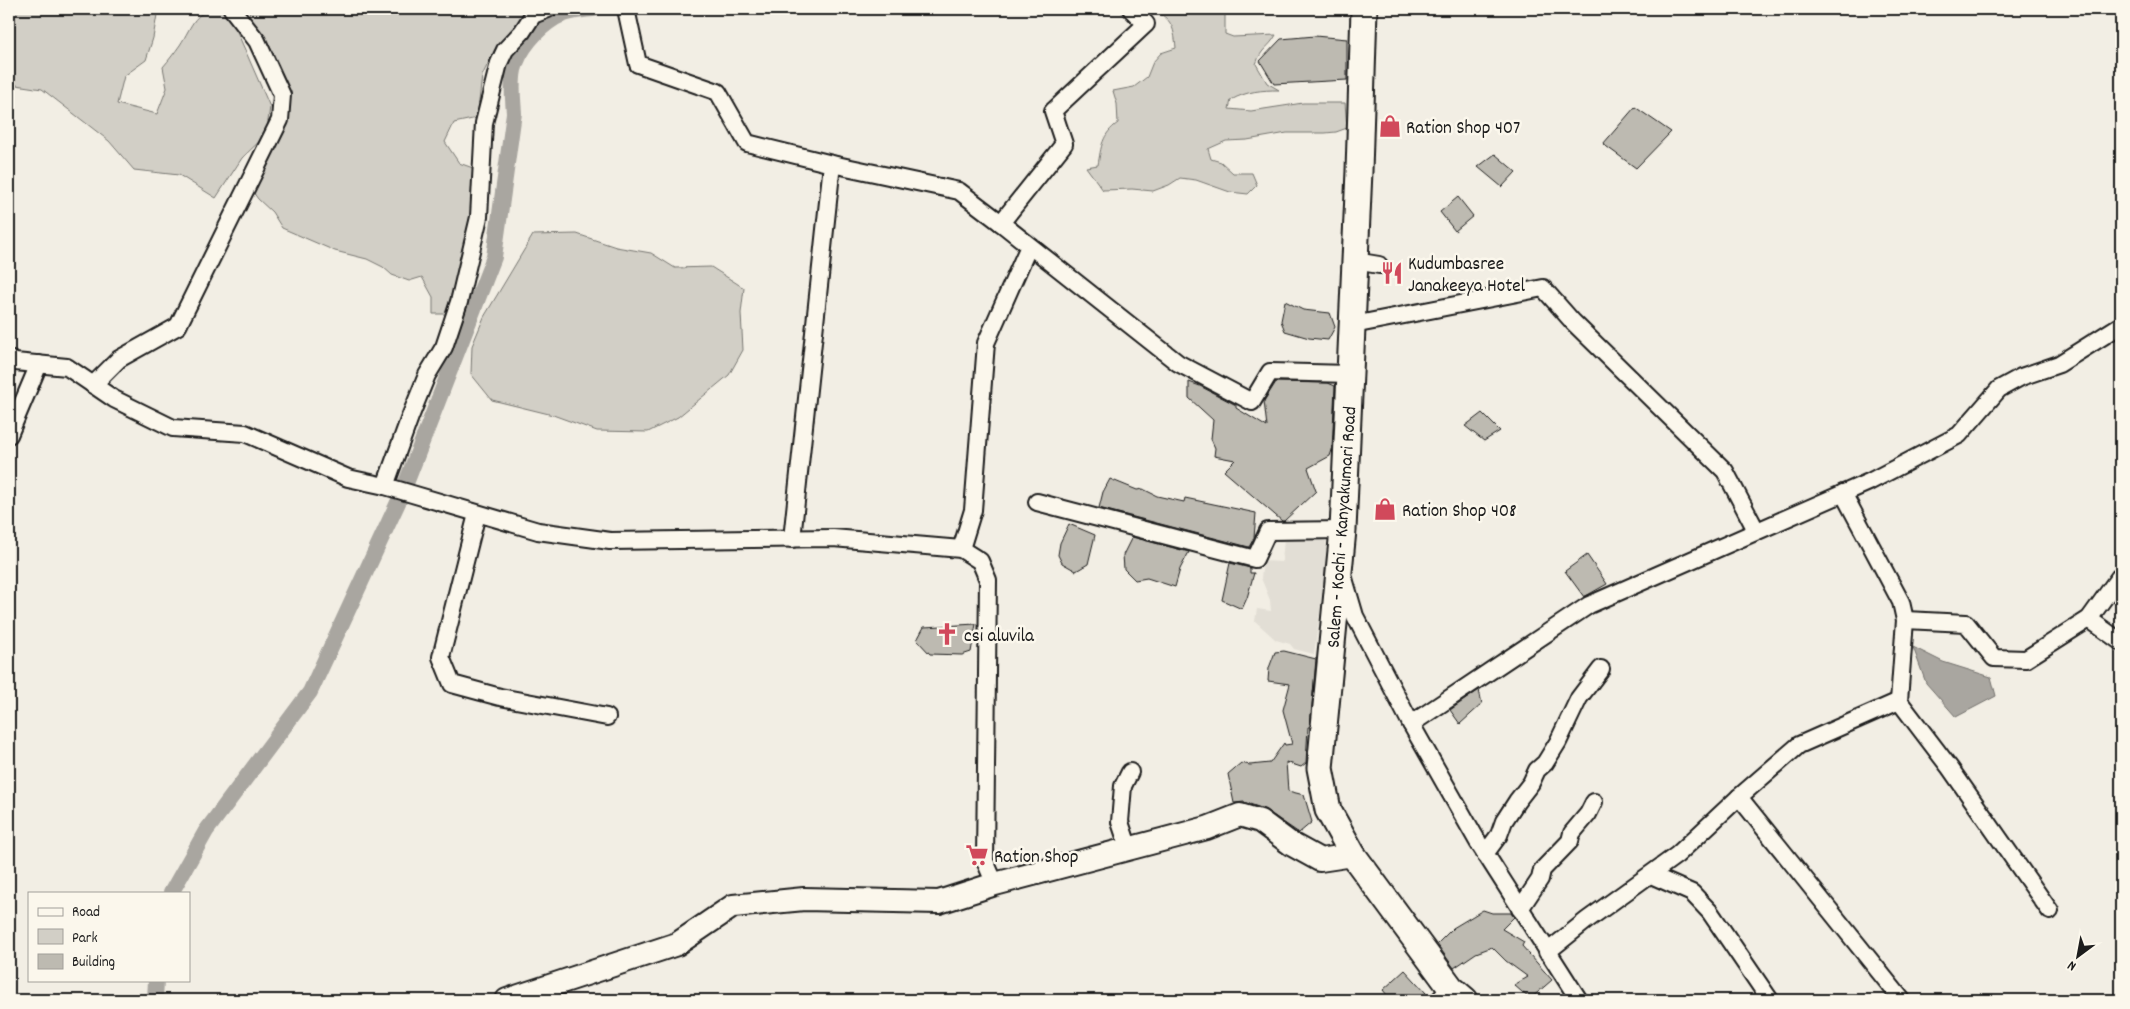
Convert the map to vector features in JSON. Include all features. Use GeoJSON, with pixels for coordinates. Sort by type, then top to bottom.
{"type":"FeatureCollection","features":[{"type":"Feature","properties":{"kind":"main road","name":"Salem - Kochi - Kanyakumari Road"},"geometry":{"type":"LineString","coordinates":[[1364,9],[1367,263],[1353,325],[1343,530],[1320,768],[1328,810],[1354,855],[1452,996]]}},
{"type":"Feature","properties":{"kind":"street"},"geometry":{"type":"LineString","coordinates":[[93,385],[119,359],[178,326],[280,120],[282,94],[257,41],[232,9]]}},
{"type":"Feature","properties":{"kind":"street"},"geometry":{"type":"LineString","coordinates":[[385,486],[427,375],[444,347],[459,302],[479,217],[484,122],[499,63],[506,50],[522,32],[533,15],[548,9]]}},
{"type":"Feature","properties":{"kind":"street"},"geometry":{"type":"LineString","coordinates":[[626,9],[638,64],[718,92],[747,143],[832,164],[959,191],[1178,363],[1252,402],[1270,372],[1350,374]]}},
{"type":"Feature","properties":{"kind":"street"},"geometry":{"type":"LineString","coordinates":[[1001,223],[1064,144],[1053,111],[1146,24],[1131,9]]}},
{"type":"Feature","properties":{"kind":"street"},"geometry":{"type":"LineString","coordinates":[[792,539],[832,164]]}},
{"type":"Feature","properties":{"kind":"street"},"geometry":{"type":"LineString","coordinates":[[961,549],[973,510],[986,343],[1029,246]]}},
{"type":"Feature","properties":{"kind":"street"},"geometry":{"type":"LineString","coordinates":[[1353,325],[1543,288],[1572,322],[1726,471],[1756,530]]}},
{"type":"Feature","properties":{"kind":"street"},"geometry":{"type":"LineString","coordinates":[[1411,724],[1589,605],[1756,530],[1869,482],[1960,435],[1999,389],[2021,377],[2059,364],[2121,324]]}},
{"type":"Feature","properties":{"kind":"street"},"geometry":{"type":"LineString","coordinates":[[9,359],[15,362],[67,367],[114,399],[173,428],[245,433],[348,478],[385,486],[538,531],[610,541],[834,538],[961,549],[980,561],[988,580],[985,860],[995,884]]}},
{"type":"Feature","properties":{"kind":"street"},"geometry":{"type":"LineString","coordinates":[[9,434],[39,364]]}},
{"type":"Feature","properties":{"kind":"street"},"geometry":{"type":"LineString","coordinates":[[1843,493],[1901,602],[1905,620],[1899,701],[1950,768],[2050,911]]}},
{"type":"Feature","properties":{"kind":"street"},"geometry":{"type":"LineString","coordinates":[[1037,502],[1255,559],[1268,531],[1343,530]]}},
{"type":"Feature","properties":{"kind":"street"},"geometry":{"type":"LineString","coordinates":[[477,514],[441,657],[452,684],[500,697],[607,717]]}},
{"type":"Feature","properties":{"kind":"street"},"geometry":{"type":"LineString","coordinates":[[1340,567],[1355,616],[1411,724],[1485,854],[1579,1000]]}},
{"type":"Feature","properties":{"kind":"street"},"geometry":{"type":"LineString","coordinates":[[1905,620],[1966,623],[1994,658],[2003,660],[2026,659],[2089,619],[2120,576]]}},
{"type":"Feature","properties":{"kind":"street"},"geometry":{"type":"LineString","coordinates":[[2089,619],[2121,642]]}},
{"type":"Feature","properties":{"kind":"street"},"geometry":{"type":"LineString","coordinates":[[1485,854],[1498,836],[1504,821],[1531,783],[1537,770],[1545,763],[1558,742],[1573,707],[1601,669]]}},
{"type":"Feature","properties":{"kind":"street"},"geometry":{"type":"LineString","coordinates":[[1547,952],[1587,920],[1677,856],[1739,797],[1799,745],[1899,701]]}},
{"type":"Feature","properties":{"kind":"street"},"geometry":{"type":"LineString","coordinates":[[1129,849],[1120,822],[1123,786],[1130,772]]}},
{"type":"Feature","properties":{"kind":"street"},"geometry":{"type":"LineString","coordinates":[[1739,797],[1902,1000]]}},
{"type":"Feature","properties":{"kind":"street"},"geometry":{"type":"LineString","coordinates":[[1520,909],[1540,879],[1542,870],[1570,841],[1572,833],[1588,814],[1594,802]]}},
{"type":"Feature","properties":{"kind":"street"},"geometry":{"type":"LineString","coordinates":[[507,1000],[677,944],[732,906],[804,899],[939,902],[995,884],[1207,828],[1240,815],[1260,821],[1291,844],[1320,860],[1354,855]]}},
{"type":"Feature","properties":{"kind":"street"},"geometry":{"type":"LineString","coordinates":[[1651,875],[1692,893],[1710,912],[1770,1000]]}},
{"type":"Feature","properties":{"kind":"shaded area"},"geometry":{"type":"Polygon","coordinates":[[[1308,537],[1326,541],[1326,570],[1314,654],[1294,649],[1290,644],[1276,640],[1255,621],[1257,609],[1271,611],[1270,600],[1261,578],[1263,561],[1282,562],[1284,538],[1308,537]]]}},
{"type":"Feature","properties":{"kind":"shaded area"},"geometry":{"type":"Polygon","coordinates":[[[1913,647],[1943,662],[1991,677],[1996,696],[1956,717],[1926,683],[1913,647]]]}},
{"type":"Feature","properties":{"kind":"green space"},"geometry":{"type":"Polygon","coordinates":[[[9,9],[158,9],[153,38],[146,60],[124,76],[117,104],[157,114],[167,88],[163,67],[200,15],[205,12],[222,9],[235,27],[270,107],[266,135],[242,158],[216,198],[179,175],[134,170],[109,141],[42,89],[16,85],[9,80],[9,9]]]}},
{"type":"Feature","properties":{"kind":"green space"},"geometry":{"type":"Polygon","coordinates":[[[250,9],[529,9],[515,31],[495,49],[482,76],[477,118],[454,123],[445,142],[459,163],[473,168],[475,200],[472,218],[464,241],[462,270],[452,292],[446,314],[433,314],[433,297],[422,277],[409,281],[392,275],[383,267],[367,259],[335,251],[282,228],[272,212],[258,199],[248,185],[281,120],[249,16],[250,9]]]}},
{"type":"Feature","properties":{"kind":"green space"},"geometry":{"type":"Polygon","coordinates":[[[1149,9],[1234,9],[1225,15],[1225,34],[1233,37],[1276,35],[1261,54],[1256,64],[1267,83],[1279,90],[1243,95],[1231,100],[1229,109],[1251,111],[1303,103],[1345,103],[1347,128],[1336,132],[1287,133],[1247,140],[1226,141],[1208,149],[1211,159],[1221,162],[1233,173],[1252,173],[1257,185],[1248,194],[1230,192],[1196,180],[1180,178],[1169,185],[1153,191],[1132,189],[1103,190],[1086,167],[1098,165],[1105,136],[1118,123],[1117,104],[1113,91],[1134,87],[1147,77],[1153,62],[1161,53],[1176,48],[1174,33],[1170,23],[1162,15],[1149,9]]]}},
{"type":"Feature","properties":{"kind":"green space"},"geometry":{"type":"Polygon","coordinates":[[[577,234],[616,247],[651,253],[675,268],[711,267],[744,288],[741,313],[743,350],[729,375],[678,417],[648,432],[597,431],[553,415],[492,400],[471,374],[472,346],[484,317],[533,235],[577,234]]]}},
{"type":"Feature","properties":{"kind":"building"},"geometry":{"type":"Polygon","coordinates":[[[1315,36],[1347,39],[1347,80],[1274,84],[1260,61],[1281,39],[1315,36]]]}},
{"type":"Feature","properties":{"kind":"building"},"geometry":{"type":"Polygon","coordinates":[[[1635,107],[1671,132],[1636,168],[1603,144],[1635,107]]]}},
{"type":"Feature","properties":{"kind":"building"},"geometry":{"type":"Polygon","coordinates":[[[1495,154],[1516,172],[1502,187],[1478,167],[1495,154]]]}},
{"type":"Feature","properties":{"kind":"building"},"geometry":{"type":"Polygon","coordinates":[[[1458,197],[1473,216],[1455,231],[1440,212],[1458,197]]]}},
{"type":"Feature","properties":{"kind":"building"},"geometry":{"type":"Polygon","coordinates":[[[1285,301],[1303,310],[1330,313],[1335,327],[1328,340],[1309,338],[1285,331],[1281,321],[1285,301]]]}},
{"type":"Feature","properties":{"kind":"building"},"geometry":{"type":"Polygon","coordinates":[[[1189,382],[1236,405],[1236,408],[1267,427],[1264,401],[1276,382],[1328,383],[1335,386],[1332,450],[1330,456],[1308,468],[1316,491],[1284,521],[1224,471],[1235,460],[1214,456],[1215,448],[1211,439],[1213,420],[1189,398],[1189,382]]]}},
{"type":"Feature","properties":{"kind":"building"},"geometry":{"type":"Polygon","coordinates":[[[1482,413],[1500,431],[1484,441],[1465,426],[1482,413]]]}},
{"type":"Feature","properties":{"kind":"building"},"geometry":{"type":"Polygon","coordinates":[[[1110,479],[1137,490],[1143,489],[1157,496],[1184,502],[1185,498],[1256,513],[1254,538],[1249,547],[1099,508],[1103,492],[1110,479]]]}},
{"type":"Feature","properties":{"kind":"building"},"geometry":{"type":"Polygon","coordinates":[[[1069,524],[1095,535],[1088,564],[1076,571],[1062,563],[1058,555],[1060,543],[1069,524]]]}},
{"type":"Feature","properties":{"kind":"building"},"geometry":{"type":"Polygon","coordinates":[[[1132,537],[1189,552],[1180,569],[1175,587],[1147,578],[1135,580],[1124,569],[1123,555],[1132,537]]]}},
{"type":"Feature","properties":{"kind":"building"},"geometry":{"type":"Polygon","coordinates":[[[1587,555],[1607,584],[1584,597],[1565,571],[1587,555]]]}},
{"type":"Feature","properties":{"kind":"building"},"geometry":{"type":"Polygon","coordinates":[[[1230,563],[1250,568],[1250,573],[1254,573],[1242,609],[1222,600],[1230,563]]]}},
{"type":"Feature","properties":{"kind":"building","name":"csi aluvila"},"geometry":{"type":"Polygon","coordinates":[[[976,624],[971,652],[962,655],[930,654],[917,640],[924,627],[976,624]]]}},
{"type":"Feature","properties":{"kind":"building"},"geometry":{"type":"Polygon","coordinates":[[[1284,651],[1316,659],[1306,763],[1301,767],[1286,762],[1288,791],[1304,795],[1312,822],[1299,833],[1264,809],[1244,802],[1234,803],[1228,774],[1241,763],[1250,765],[1270,763],[1284,743],[1285,745],[1292,744],[1283,710],[1290,684],[1268,681],[1269,668],[1275,652],[1284,651]]]}},
{"type":"Feature","properties":{"kind":"building"},"geometry":{"type":"Polygon","coordinates":[[[1479,690],[1482,704],[1460,724],[1450,710],[1479,690]]]}},
{"type":"Feature","properties":{"kind":"building"},"geometry":{"type":"Polygon","coordinates":[[[1483,910],[1492,913],[1511,913],[1514,917],[1502,929],[1524,942],[1522,946],[1552,980],[1530,999],[1514,985],[1528,977],[1506,961],[1492,947],[1476,953],[1454,968],[1437,944],[1453,928],[1483,910]]]}},
{"type":"Feature","properties":{"kind":"building"},"geometry":{"type":"Polygon","coordinates":[[[1405,970],[1426,993],[1418,1000],[1391,1000],[1383,990],[1405,970]]]}},
{"type":"Feature","properties":{"kind":"waterway"},"geometry":{"type":"LineString","coordinates":[[172,892],[206,831],[310,692],[401,496],[494,257],[514,113],[512,91],[516,62],[524,47],[535,34],[555,18],[568,13],[593,9]]}},
{"type":"Feature","properties":{"kind":"waterway"},"geometry":{"type":"LineString","coordinates":[[155,1000],[156,982]]}},
{"type":"Feature","properties":{"kind":"place","name":"Ration Shop 407"},"geometry":{"type":"Point","coordinates":[1390,126]}},
{"type":"Feature","properties":{"kind":"place","name":"Kudumbasree Janakeeya Hotel"},"geometry":{"type":"Point","coordinates":[1392,273]}},
{"type":"Feature","properties":{"kind":"place","name":"Ration Shop 408"},"geometry":{"type":"Point","coordinates":[1385,509]}},
{"type":"Feature","properties":{"kind":"place","name":"csi aluvila"},"geometry":{"type":"Point","coordinates":[947,634]}},
{"type":"Feature","properties":{"kind":"place","name":"Ration Shop"},"geometry":{"type":"Point","coordinates":[977,855]}}]}
